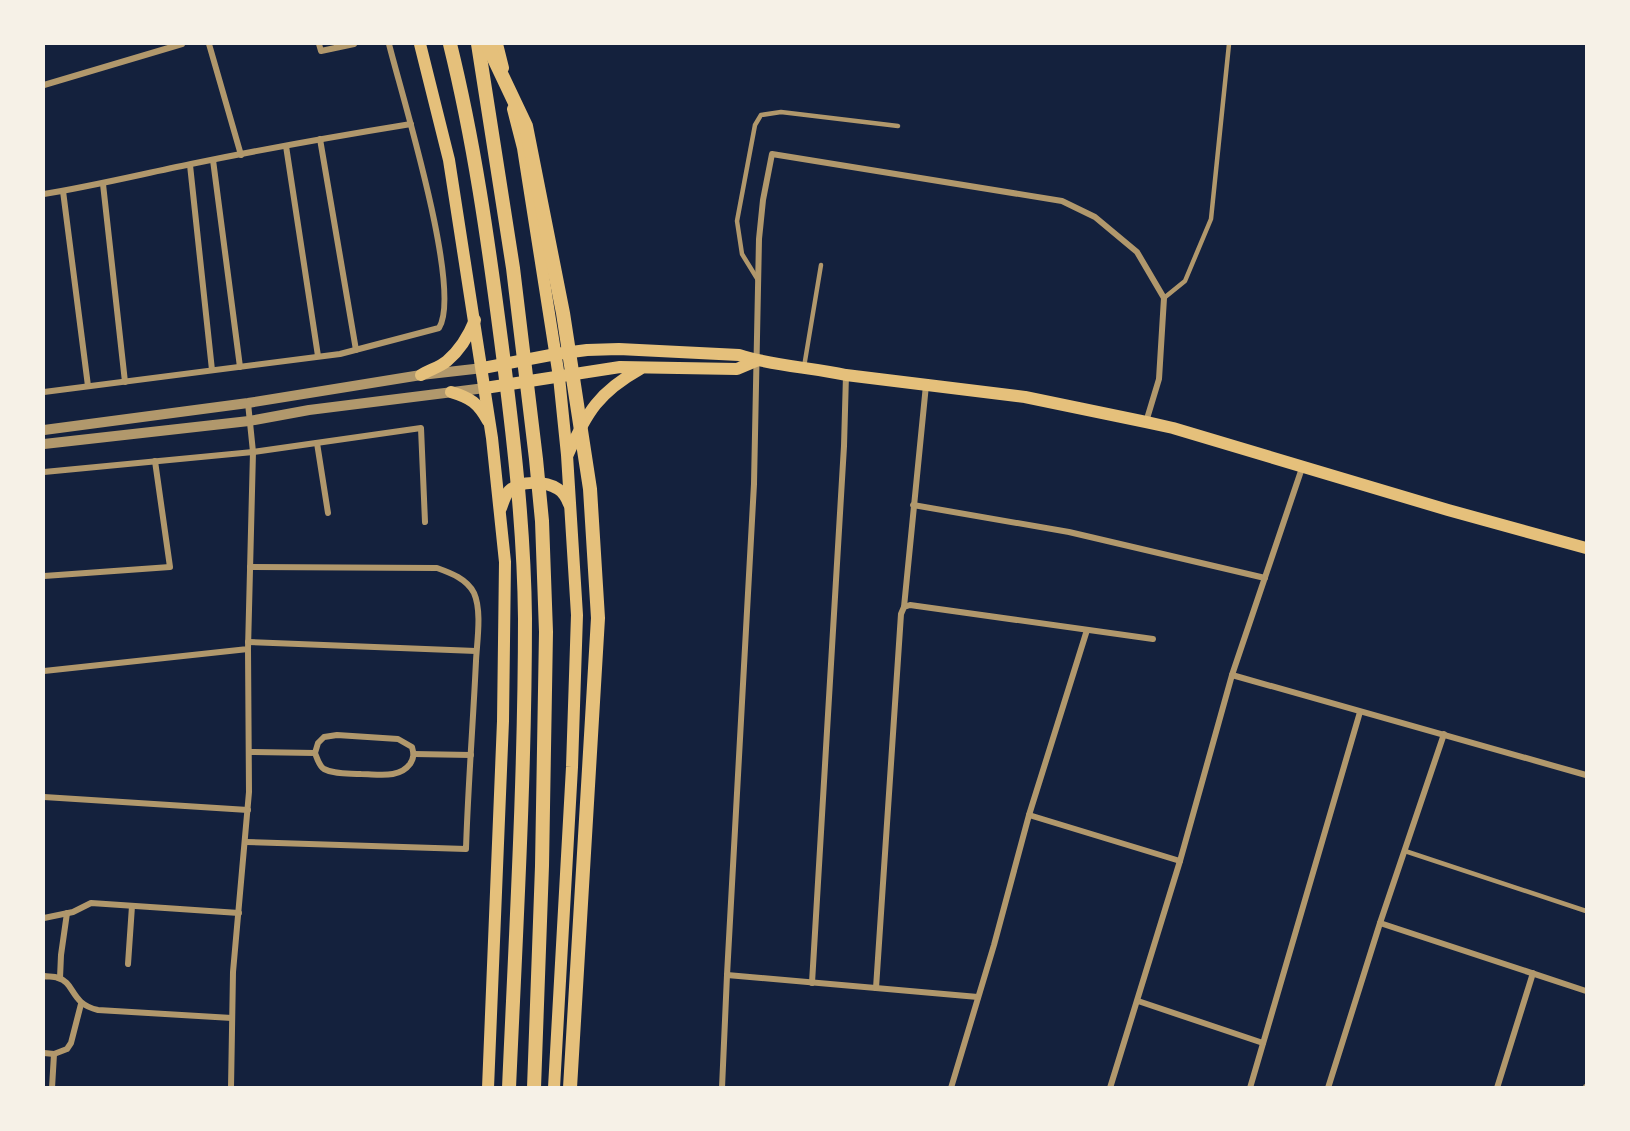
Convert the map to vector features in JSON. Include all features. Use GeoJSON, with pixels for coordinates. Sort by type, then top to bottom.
{"type":"FeatureCollection","features":[{"type":"Feature","properties":{"kind":"main road"},"geometry":{"type":"LineString","coordinates":[[420,44],[449,159],[483,368],[505,562],[503,721],[488,1088]]}},
{"type":"Feature","properties":{"kind":"main road"},"geometry":{"type":"LineString","coordinates":[[450,44],[474,160],[490,254],[521,524],[525,617],[521,834],[509,1088]]}},
{"type":"Feature","properties":{"kind":"main road"},"geometry":{"type":"LineString","coordinates":[[478,44],[513,268],[542,521],[546,632],[534,1088]]}},
{"type":"Feature","properties":{"kind":"main road"},"geometry":{"type":"LineString","coordinates":[[487,44],[526,126],[563,313],[590,489],[598,618],[570,1088]]}},
{"type":"Feature","properties":{"kind":"main road"},"geometry":{"type":"LineString","coordinates":[[497,44],[524,148],[559,376],[567,455],[577,615],[573,752],[554,1088]]}},
{"type":"Feature","properties":{"kind":"main road"},"geometry":{"type":"LineString","coordinates":[[421,375],[447,362],[461,345],[475,319]]}},
{"type":"Feature","properties":{"kind":"main road"},"geometry":{"type":"LineString","coordinates":[[483,368],[587,350],[739,355],[756,361],[846,375],[1025,397],[1173,428],[1302,468],[1587,548]]}},
{"type":"Feature","properties":{"kind":"main road"},"geometry":{"type":"LineString","coordinates":[[485,388],[620,367],[737,369],[756,361]]}},
{"type":"Feature","properties":{"kind":"main road"},"geometry":{"type":"LineString","coordinates":[[567,455],[591,409],[607,391],[642,368]]}},
{"type":"Feature","properties":{"kind":"main road"},"geometry":{"type":"LineString","coordinates":[[451,392],[468,397],[478,405],[490,425]]}},
{"type":"Feature","properties":{"kind":"main road"},"geometry":{"type":"LineString","coordinates":[[500,512],[507,493],[517,485],[530,483],[546,485],[559,490],[567,498],[570,507]]}},
{"type":"Feature","properties":{"kind":"street"},"geometry":{"type":"LineString","coordinates":[[44,85],[182,44]]}},
{"type":"Feature","properties":{"kind":"street"},"geometry":{"type":"LineString","coordinates":[[209,44],[241,155]]}},
{"type":"Feature","properties":{"kind":"street"},"geometry":{"type":"LineString","coordinates":[[319,44],[321,51],[354,44]]}},
{"type":"Feature","properties":{"kind":"street"},"geometry":{"type":"LineString","coordinates":[[44,392],[318,357],[356,350],[439,328],[443,321],[445,307],[442,267],[427,186],[389,44]]}},
{"type":"Feature","properties":{"kind":"street"},"geometry":{"type":"LineString","coordinates":[[44,194],[320,139],[411,124]]}},
{"type":"Feature","properties":{"kind":"street"},"geometry":{"type":"LineString","coordinates":[[320,139],[356,350]]}},
{"type":"Feature","properties":{"kind":"street"},"geometry":{"type":"LineString","coordinates":[[286,146],[318,357]]}},
{"type":"Feature","properties":{"kind":"street"},"geometry":{"type":"LineString","coordinates":[[722,1088],[754,484],[760,219],[772,154],[1062,201],[1095,217],[1137,252],[1164,298],[1160,379],[1146,422]]}},
{"type":"Feature","properties":{"kind":"street"},"geometry":{"type":"LineString","coordinates":[[213,160],[240,367]]}},
{"type":"Feature","properties":{"kind":"street"},"geometry":{"type":"LineString","coordinates":[[190,165],[212,370]]}},
{"type":"Feature","properties":{"kind":"street"},"geometry":{"type":"LineString","coordinates":[[103,184],[125,382]]}},
{"type":"Feature","properties":{"kind":"street"},"geometry":{"type":"LineString","coordinates":[[63,191],[88,387]]}},
{"type":"Feature","properties":{"kind":"street"},"geometry":{"type":"LineString","coordinates":[[44,430],[483,368]]}},
{"type":"Feature","properties":{"kind":"street"},"geometry":{"type":"LineString","coordinates":[[812,983],[844,446],[846,375]]}},
{"type":"Feature","properties":{"kind":"street"},"geometry":{"type":"LineString","coordinates":[[876,988],[901,614],[904,607],[926,385]]}},
{"type":"Feature","properties":{"kind":"street"},"geometry":{"type":"LineString","coordinates":[[44,444],[249,421],[309,410],[485,388]]}},
{"type":"Feature","properties":{"kind":"street"},"geometry":{"type":"LineString","coordinates":[[231,1088],[234,972],[248,810],[248,645],[253,452],[248,403]]}},
{"type":"Feature","properties":{"kind":"street"},"geometry":{"type":"LineString","coordinates":[[44,472],[253,452],[421,428],[425,522]]}},
{"type":"Feature","properties":{"kind":"street"},"geometry":{"type":"LineString","coordinates":[[317,443],[328,513]]}},
{"type":"Feature","properties":{"kind":"street"},"geometry":{"type":"LineString","coordinates":[[44,576],[170,567],[155,461]]}},
{"type":"Feature","properties":{"kind":"street"},"geometry":{"type":"LineString","coordinates":[[1110,1088],[1180,861],[1233,675],[1302,468]]}},
{"type":"Feature","properties":{"kind":"street"},"geometry":{"type":"LineString","coordinates":[[913,505],[1069,532],[1265,578]]}},
{"type":"Feature","properties":{"kind":"street"},"geometry":{"type":"LineString","coordinates":[[246,842],[466,849],[478,604],[473,592],[465,582],[453,573],[437,568],[250,567]]}},
{"type":"Feature","properties":{"kind":"street"},"geometry":{"type":"LineString","coordinates":[[904,607],[910,605],[1153,639]]}},
{"type":"Feature","properties":{"kind":"street"},"geometry":{"type":"LineString","coordinates":[[951,1088],[994,945],[1029,815],[1087,630]]}},
{"type":"Feature","properties":{"kind":"street"},"geometry":{"type":"LineString","coordinates":[[44,671],[248,645],[476,651]]}},
{"type":"Feature","properties":{"kind":"street"},"geometry":{"type":"LineString","coordinates":[[1233,675],[1587,775]]}},
{"type":"Feature","properties":{"kind":"street"},"geometry":{"type":"LineString","coordinates":[[1250,1088],[1360,712]]}},
{"type":"Feature","properties":{"kind":"street"},"geometry":{"type":"LineString","coordinates":[[1328,1088],[1380,923],[1444,734]]}},
{"type":"Feature","properties":{"kind":"street"},"geometry":{"type":"LineString","coordinates":[[337,735],[398,739],[412,747],[414,754],[412,761],[404,771],[392,775],[336,772],[324,769],[315,753],[318,743],[324,737],[337,735]]}},
{"type":"Feature","properties":{"kind":"street"},"geometry":{"type":"LineString","coordinates":[[249,752],[315,753]]}},
{"type":"Feature","properties":{"kind":"street"},"geometry":{"type":"LineString","coordinates":[[414,754],[471,755]]}},
{"type":"Feature","properties":{"kind":"street"},"geometry":{"type":"LineString","coordinates":[[44,797],[248,810]]}},
{"type":"Feature","properties":{"kind":"street"},"geometry":{"type":"LineString","coordinates":[[1029,815],[1180,861]]}},
{"type":"Feature","properties":{"kind":"street"},"geometry":{"type":"LineString","coordinates":[[44,918],[68,914],[91,903],[239,913]]}},
{"type":"Feature","properties":{"kind":"street"},"geometry":{"type":"LineString","coordinates":[[128,964],[132,906]]}},
{"type":"Feature","properties":{"kind":"street"},"geometry":{"type":"LineString","coordinates":[[60,978],[61,955],[68,914]]}},
{"type":"Feature","properties":{"kind":"street"},"geometry":{"type":"LineString","coordinates":[[1380,923],[1587,991]]}},
{"type":"Feature","properties":{"kind":"street"},"geometry":{"type":"LineString","coordinates":[[1497,1088],[1533,973]]}},
{"type":"Feature","properties":{"kind":"street"},"geometry":{"type":"LineString","coordinates":[[727,975],[978,997]]}},
{"type":"Feature","properties":{"kind":"street"},"geometry":{"type":"LineString","coordinates":[[44,976],[60,978],[68,984],[81,1004],[88,1008],[232,1017]]}},
{"type":"Feature","properties":{"kind":"street"},"geometry":{"type":"LineString","coordinates":[[1138,1000],[1263,1043]]}},
{"type":"Feature","properties":{"kind":"street"},"geometry":{"type":"LineString","coordinates":[[44,1053],[54,1054],[67,1048],[71,1043],[81,1004]]}},
{"type":"Feature","properties":{"kind":"street"},"geometry":{"type":"LineString","coordinates":[[52,1088],[54,1054]]}},
{"type":"Feature","properties":{"kind":"lane"},"geometry":{"type":"LineString","coordinates":[[1164,298],[1185,281],[1211,219],[1229,44]]}},
{"type":"Feature","properties":{"kind":"lane"},"geometry":{"type":"LineString","coordinates":[[758,280],[742,254],[737,221],[755,125],[761,115],[781,112],[898,126]]}},
{"type":"Feature","properties":{"kind":"lane"},"geometry":{"type":"LineString","coordinates":[[804,367],[821,265]]}},
{"type":"Feature","properties":{"kind":"lane"},"geometry":{"type":"LineString","coordinates":[[1405,850],[1587,911]]}}]}
